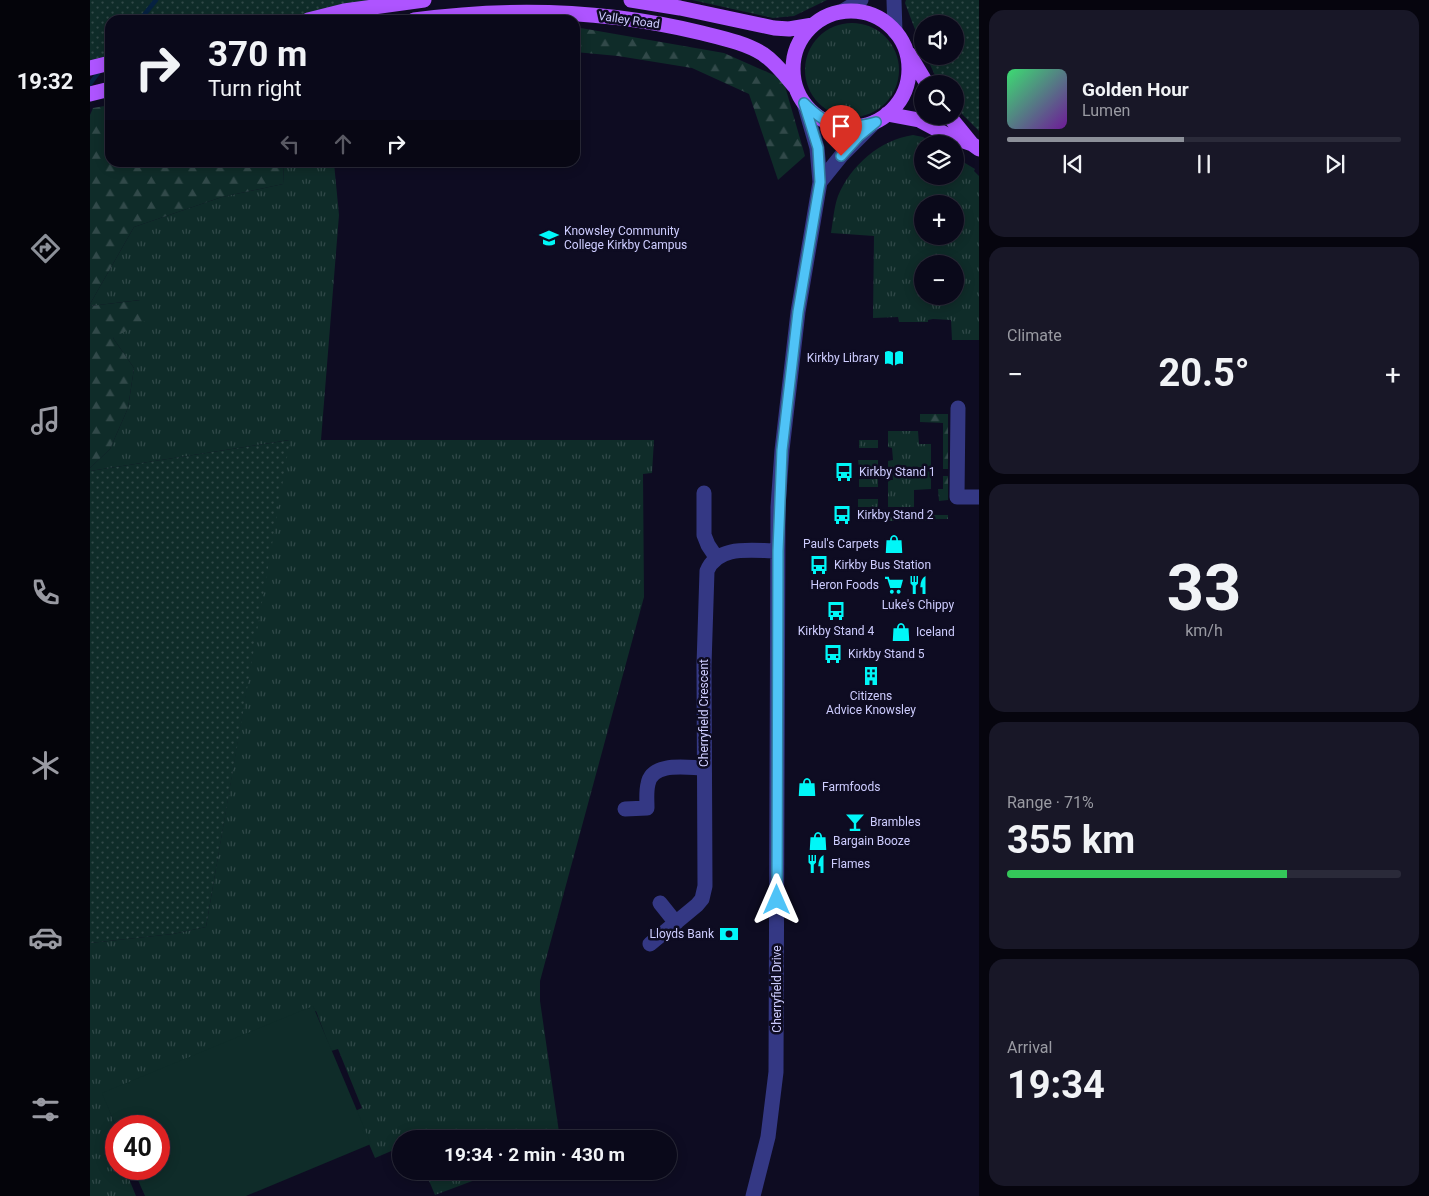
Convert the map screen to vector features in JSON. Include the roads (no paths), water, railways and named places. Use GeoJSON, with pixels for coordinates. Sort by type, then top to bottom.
{"type":"FeatureCollection","features":[{"type":"Feature","properties":{"kind":"main road"},"geometry":{"type":"LineString","coordinates":[[328,15],[424,0]]}},
{"type":"Feature","properties":{"kind":"main road","name":"Valley Road"},"geometry":{"type":"LineString","coordinates":[[631,0],[680,8],[774,28],[789,29],[813,24]]}},
{"type":"Feature","properties":{"kind":"main road"},"geometry":{"type":"LineString","coordinates":[[904,46],[908,60],[908,76],[905,90],[898,103],[881,118],[856,127],[836,126],[818,117],[804,103],[795,86],[793,70],[795,53],[802,37],[813,24],[827,16],[843,11],[862,12],[880,19],[895,32],[904,46],[922,75]]}},
{"type":"Feature","properties":{"kind":"main road","name":"Valley Road"},"geometry":{"type":"LineString","coordinates":[[449,15],[576,14],[637,20],[727,40],[756,50],[774,63],[795,86]]}},
{"type":"Feature","properties":{"kind":"main road"},"geometry":{"type":"LineString","coordinates":[[90,68],[105,64]]}},
{"type":"Feature","properties":{"kind":"main road"},"geometry":{"type":"LineString","coordinates":[[90,94],[105,90]]}},
{"type":"Feature","properties":{"kind":"main road"},"geometry":{"type":"LineString","coordinates":[[881,118],[919,120],[949,136],[976,147]]}},
{"type":"Feature","properties":{"kind":"main road"},"geometry":{"type":"LineString","coordinates":[[957,125],[976,147]]}},
{"type":"Feature","properties":{"kind":"street"},"geometry":{"type":"LineString","coordinates":[[843,11],[861,0]]}},
{"type":"Feature","properties":{"kind":"street"},"geometry":{"type":"LineString","coordinates":[[894,0],[895,32]]}},
{"type":"Feature","properties":{"kind":"street","name":"Cherryfield Drive"},"geometry":{"type":"LineString","coordinates":[[753,1196],[768,1137],[776,1072],[778,551],[782,450],[798,312],[820,182],[818,148],[804,103]]}},
{"type":"Feature","properties":{"kind":"street","name":"Cherryfield Drive"},"geometry":{"type":"LineString","coordinates":[[820,182],[859,136],[881,118]]}},
{"type":"Feature","properties":{"kind":"street"},"geometry":{"type":"LineString","coordinates":[[958,408],[957,497],[979,497]]}},
{"type":"Feature","properties":{"kind":"street"},"geometry":{"type":"LineString","coordinates":[[704,492],[704,535],[716,558],[727,552],[734,551],[778,551]]}},
{"type":"Feature","properties":{"kind":"street","name":"Cherryfield Crescent"},"geometry":{"type":"LineString","coordinates":[[650,944],[697,904],[704,893],[705,578],[709,566],[716,558]]}},
{"type":"Feature","properties":{"kind":"street"},"geometry":{"type":"LineString","coordinates":[[625,808],[647,808],[648,784],[650,778],[658,771],[669,768],[704,768]]}},
{"type":"Feature","properties":{"kind":"street"},"geometry":{"type":"LineString","coordinates":[[660,903],[676,923]]}},
{"type":"Feature","properties":{"kind":"waterway"},"geometry":{"type":"LineString","coordinates":[[144,15],[156,0]]}},
{"type":"Feature","properties":{"kind":"waterway"},"geometry":{"type":"LineString","coordinates":[[90,84],[101,69]]}},
{"type":"Feature","properties":{"kind":"place","name":"Knowsley Community College Kirkby Campus"},"geometry":{"type":"Point","coordinates":[549,238]}},
{"type":"Feature","properties":{"kind":"place","name":"Kirkby Library"},"geometry":{"type":"Point","coordinates":[894,358]}},
{"type":"Feature","properties":{"kind":"place","name":"Kirkby Stand 1"},"geometry":{"type":"Point","coordinates":[844,472]}},
{"type":"Feature","properties":{"kind":"place","name":"Kirkby Stand 2"},"geometry":{"type":"Point","coordinates":[842,515]}},
{"type":"Feature","properties":{"kind":"place","name":"Paul's Carpets"},"geometry":{"type":"Point","coordinates":[894,544]}},
{"type":"Feature","properties":{"kind":"place","name":"Kirkby Bus Station"},"geometry":{"type":"Point","coordinates":[819,565]}},
{"type":"Feature","properties":{"kind":"place","name":"Heron Foods"},"geometry":{"type":"Point","coordinates":[894,585]}},
{"type":"Feature","properties":{"kind":"place","name":"Luke's Chippy"},"geometry":{"type":"Point","coordinates":[918,585]}},
{"type":"Feature","properties":{"kind":"place","name":"Kirkby Stand 4"},"geometry":{"type":"Point","coordinates":[836,611]}},
{"type":"Feature","properties":{"kind":"place","name":"Iceland"},"geometry":{"type":"Point","coordinates":[901,632]}},
{"type":"Feature","properties":{"kind":"place","name":"Kirkby Stand 5"},"geometry":{"type":"Point","coordinates":[833,654]}},
{"type":"Feature","properties":{"kind":"place","name":"Citizens Advice Knowsley"},"geometry":{"type":"Point","coordinates":[871,676]}},
{"type":"Feature","properties":{"kind":"place","name":"Farmfoods"},"geometry":{"type":"Point","coordinates":[807,787]}},
{"type":"Feature","properties":{"kind":"place","name":"Brambles"},"geometry":{"type":"Point","coordinates":[855,822]}},
{"type":"Feature","properties":{"kind":"place","name":"Bargain Booze"},"geometry":{"type":"Point","coordinates":[818,841]}},
{"type":"Feature","properties":{"kind":"place","name":"Flames"},"geometry":{"type":"Point","coordinates":[816,864]}},
{"type":"Feature","properties":{"kind":"place","name":"Lloyds Bank"},"geometry":{"type":"Point","coordinates":[729,934]}}]}
